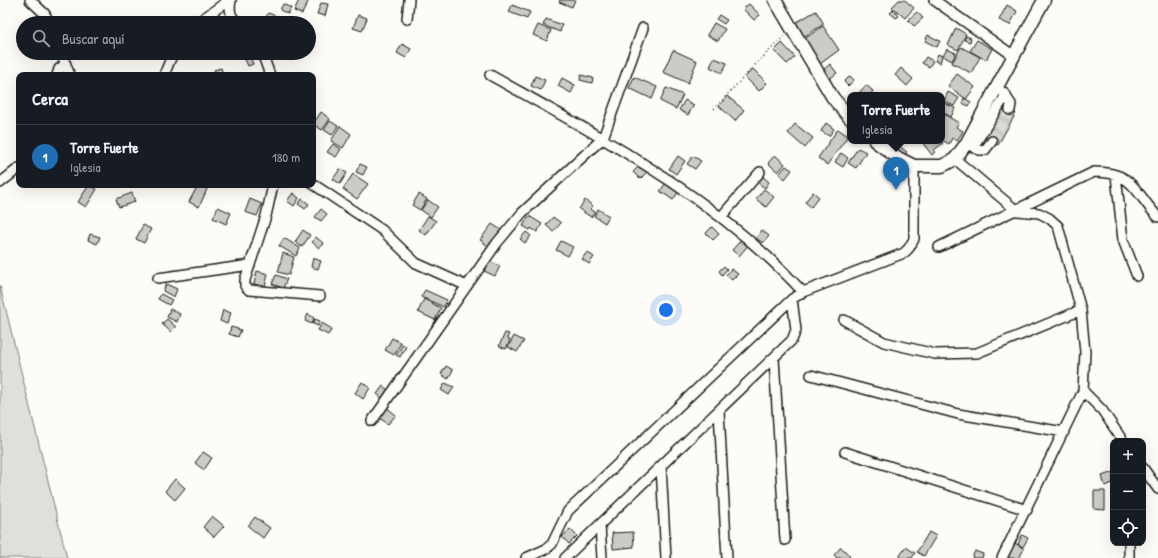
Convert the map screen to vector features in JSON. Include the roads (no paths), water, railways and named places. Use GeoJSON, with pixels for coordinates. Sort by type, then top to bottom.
{"type":"FeatureCollection","features":[{"type":"Feature","properties":{"kind":"main road"},"geometry":{"type":"LineString","coordinates":[[775,0],[833,98],[847,114]]}},
{"type":"Feature","properties":{"kind":"main road"},"geometry":{"type":"LineString","coordinates":[[879,144],[898,158],[914,166],[942,166],[955,159],[970,145],[998,85],[1044,0]]}},
{"type":"Feature","properties":{"kind":"street"},"geometry":{"type":"LineString","coordinates":[[30,0],[46,16]]}},
{"type":"Feature","properties":{"kind":"street"},"geometry":{"type":"LineString","coordinates":[[208,16],[230,0]]}},
{"type":"Feature","properties":{"kind":"street"},"geometry":{"type":"LineString","coordinates":[[230,0],[231,16]]}},
{"type":"Feature","properties":{"kind":"street"},"geometry":{"type":"LineString","coordinates":[[407,19],[408,0]]}},
{"type":"Feature","properties":{"kind":"street"},"geometry":{"type":"LineString","coordinates":[[934,0],[1014,56]]}},
{"type":"Feature","properties":{"kind":"street"},"geometry":{"type":"LineString","coordinates":[[372,421],[497,243],[522,213],[603,138],[643,28]]}},
{"type":"Feature","properties":{"kind":"street"},"geometry":{"type":"LineString","coordinates":[[64,60],[69,72]]}},
{"type":"Feature","properties":{"kind":"street"},"geometry":{"type":"LineString","coordinates":[[165,72],[170,60]]}},
{"type":"Feature","properties":{"kind":"street"},"geometry":{"type":"LineString","coordinates":[[265,60],[269,72]]}},
{"type":"Feature","properties":{"kind":"street"},"geometry":{"type":"LineString","coordinates":[[58,72],[66,64]]}},
{"type":"Feature","properties":{"kind":"street"},"geometry":{"type":"LineString","coordinates":[[490,74],[603,138],[664,175],[721,217],[759,249],[803,292]]}},
{"type":"Feature","properties":{"kind":"street"},"geometry":{"type":"LineString","coordinates":[[998,85],[1011,104],[1010,110]]}},
{"type":"Feature","properties":{"kind":"street"},"geometry":{"type":"LineString","coordinates":[[992,141],[985,150],[979,150],[970,145],[1006,95]]}},
{"type":"Feature","properties":{"kind":"street"},"geometry":{"type":"LineString","coordinates":[[955,159],[1017,211],[1039,213],[1049,218],[1058,226],[1081,310],[1085,352],[1083,391],[1027,510],[1002,558]]}},
{"type":"Feature","properties":{"kind":"street"},"geometry":{"type":"LineString","coordinates":[[526,558],[546,549],[552,544],[568,511],[792,299],[803,292],[904,252],[909,248],[914,239],[914,166]]}},
{"type":"Feature","properties":{"kind":"street"},"geometry":{"type":"LineString","coordinates":[[0,183],[16,170]]}},
{"type":"Feature","properties":{"kind":"street"},"geometry":{"type":"LineString","coordinates":[[721,217],[760,172]]}},
{"type":"Feature","properties":{"kind":"street"},"geometry":{"type":"LineString","coordinates":[[939,248],[1094,172],[1116,175],[1126,180],[1142,195],[1158,216]]}},
{"type":"Feature","properties":{"kind":"street"},"geometry":{"type":"LineString","coordinates":[[1116,175],[1123,240],[1137,276]]}},
{"type":"Feature","properties":{"kind":"street"},"geometry":{"type":"LineString","coordinates":[[316,186],[382,230],[416,263],[467,286]]}},
{"type":"Feature","properties":{"kind":"street"},"geometry":{"type":"LineString","coordinates":[[272,188],[266,216],[245,280],[245,286],[249,290],[320,296]]}},
{"type":"Feature","properties":{"kind":"street"},"geometry":{"type":"LineString","coordinates":[[158,278],[250,265]]}},
{"type":"Feature","properties":{"kind":"street"},"geometry":{"type":"LineString","coordinates":[[564,558],[792,340],[796,330],[792,299]]}},
{"type":"Feature","properties":{"kind":"street"},"geometry":{"type":"LineString","coordinates":[[844,320],[884,342],[935,354],[977,353],[1081,310]]}},
{"type":"Feature","properties":{"kind":"street"},"geometry":{"type":"LineString","coordinates":[[774,358],[785,540]]}},
{"type":"Feature","properties":{"kind":"street"},"geometry":{"type":"LineString","coordinates":[[811,375],[958,414],[1064,432]]}},
{"type":"Feature","properties":{"kind":"street"},"geometry":{"type":"LineString","coordinates":[[1083,391],[1102,410],[1121,438]]}},
{"type":"Feature","properties":{"kind":"street"},"geometry":{"type":"LineString","coordinates":[[719,411],[727,558]]}},
{"type":"Feature","properties":{"kind":"street"},"geometry":{"type":"LineString","coordinates":[[845,452],[1027,510]]}},
{"type":"Feature","properties":{"kind":"street"},"geometry":{"type":"LineString","coordinates":[[661,466],[666,558]]}},
{"type":"Feature","properties":{"kind":"street"},"geometry":{"type":"LineString","coordinates":[[1146,472],[1157,485]]}},
{"type":"Feature","properties":{"kind":"street"},"geometry":{"type":"LineString","coordinates":[[600,525],[602,558]]}},
{"type":"Feature","properties":{"kind":"street"},"geometry":{"type":"LineString","coordinates":[[1129,546],[1129,558]]}},
{"type":"Feature","properties":{"kind":"tunnel"},"geometry":{"type":"LineString","coordinates":[[992,141],[1010,110]]}},
{"type":"Feature","properties":{"kind":"place","name":"Torre Fuerte"},"geometry":{"type":"Point","coordinates":[896,190]}}]}
